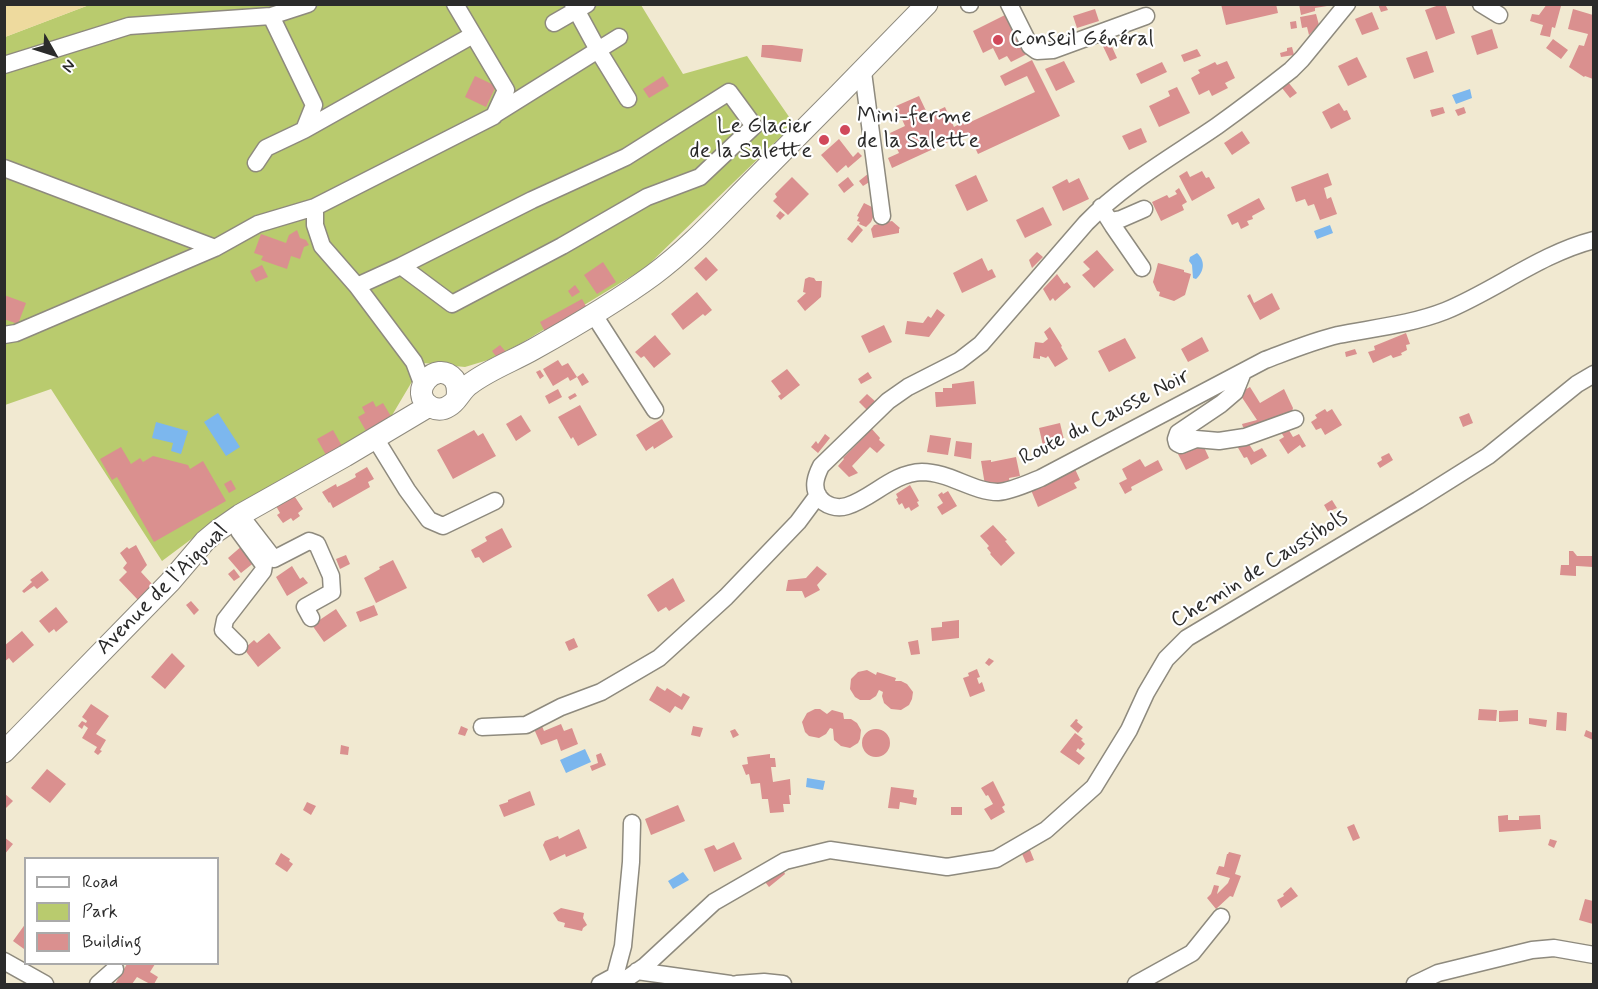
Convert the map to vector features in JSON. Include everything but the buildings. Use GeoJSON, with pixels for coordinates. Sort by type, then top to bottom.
{"type":"FeatureCollection","features":[{"type":"Feature","properties":{"kind":"main road","name":"Avenue de l'Aigoual"},"geometry":{"type":"LineString","coordinates":[[4,752],[217,531],[406,419],[436,389],[468,385],[488,371],[521,357],[594,315],[653,275],[688,245],[927,4]]}},
{"type":"Feature","properties":{"kind":"street"},"geometry":{"type":"LineString","coordinates":[[4,65],[129,26],[271,16],[308,4]]}},
{"type":"Feature","properties":{"kind":"street"},"geometry":{"type":"LineString","coordinates":[[455,4],[506,90],[494,116]]}},
{"type":"Feature","properties":{"kind":"street"},"geometry":{"type":"LineString","coordinates":[[1009,4],[1030,46],[1037,51],[1053,50],[1146,16]]}},
{"type":"Feature","properties":{"kind":"street"},"geometry":{"type":"LineString","coordinates":[[483,727],[526,725],[561,707],[601,692],[659,658],[726,597],[798,522],[818,495],[815,485],[821,466],[888,401],[908,387],[959,361],[981,344],[1086,222],[1106,214],[1142,175],[1216,126],[1291,70],[1302,60],[1347,4]]}},
{"type":"Feature","properties":{"kind":"street"},"geometry":{"type":"LineString","coordinates":[[1481,4],[1499,15]]}},
{"type":"Feature","properties":{"kind":"street"},"geometry":{"type":"LineString","coordinates":[[554,22],[579,6],[598,50],[628,99]]}},
{"type":"Feature","properties":{"kind":"street"},"geometry":{"type":"LineString","coordinates":[[271,16],[314,105],[304,130]]}},
{"type":"Feature","properties":{"kind":"street"},"geometry":{"type":"LineString","coordinates":[[256,163],[266,148],[304,130],[473,35]]}},
{"type":"Feature","properties":{"kind":"street"},"geometry":{"type":"LineString","coordinates":[[4,334],[16,333],[215,248],[258,224],[315,207],[494,116],[619,37]]}},
{"type":"Feature","properties":{"kind":"street"},"geometry":{"type":"LineString","coordinates":[[862,72],[882,216]]}},
{"type":"Feature","properties":{"kind":"street"},"geometry":{"type":"LineString","coordinates":[[357,286],[532,200],[626,157],[729,92],[754,126],[700,177],[646,197],[562,246],[452,304],[401,266]]}},
{"type":"Feature","properties":{"kind":"street"},"geometry":{"type":"LineString","coordinates":[[4,168],[215,248]]}},
{"type":"Feature","properties":{"kind":"street"},"geometry":{"type":"LineString","coordinates":[[315,207],[315,225],[322,246],[357,286],[436,389]]}},
{"type":"Feature","properties":{"kind":"street"},"geometry":{"type":"LineString","coordinates":[[1106,214],[1121,219],[1144,209]]}},
{"type":"Feature","properties":{"kind":"street"},"geometry":{"type":"LineString","coordinates":[[1106,214],[1142,268]]}},
{"type":"Feature","properties":{"kind":"street","name":"Route du Causse Noir"},"geometry":{"type":"LineString","coordinates":[[818,495],[825,504],[835,507],[848,506],[894,480],[922,472],[940,474],[997,492],[1013,489],[1051,473],[1265,360],[1335,336],[1419,319],[1444,311],[1554,254],[1593,240]]}},
{"type":"Feature","properties":{"kind":"street"},"geometry":{"type":"LineString","coordinates":[[594,315],[655,410]]}},
{"type":"Feature","properties":{"kind":"street"},"geometry":{"type":"LineString","coordinates":[[1243,372],[1235,392],[1178,433],[1177,443],[1181,446],[1196,439],[1219,441],[1245,437],[1295,419]]}},
{"type":"Feature","properties":{"kind":"street","name":"Chemin de Caussibols"},"geometry":{"type":"LineString","coordinates":[[619,984],[647,976],[645,966],[714,902],[785,861],[830,850],[948,867],[996,859],[1047,830],[1094,787],[1130,730],[1146,693],[1166,659],[1187,638],[1488,456],[1577,384],[1593,374]]}},
{"type":"Feature","properties":{"kind":"street"},"geometry":{"type":"LineString","coordinates":[[375,438],[407,490],[429,520],[443,526],[495,501]]}},
{"type":"Feature","properties":{"kind":"street"},"geometry":{"type":"LineString","coordinates":[[236,518],[274,559],[309,541],[317,544],[331,576],[332,592],[304,607],[312,618]]}},
{"type":"Feature","properties":{"kind":"street"},"geometry":{"type":"LineString","coordinates":[[236,518],[264,565],[263,571],[225,620],[223,630],[239,646]]}},
{"type":"Feature","properties":{"kind":"street"},"geometry":{"type":"LineString","coordinates":[[600,984],[615,976],[623,946],[632,823]]}},
{"type":"Feature","properties":{"kind":"street"},"geometry":{"type":"LineString","coordinates":[[1136,984],[1191,953],[1221,917]]}},
{"type":"Feature","properties":{"kind":"street"},"geometry":{"type":"LineString","coordinates":[[1415,984],[1438,974],[1532,950],[1554,948],[1593,955]]}},
{"type":"Feature","properties":{"kind":"street"},"geometry":{"type":"LineString","coordinates":[[4,961],[45,984]]}},
{"type":"Feature","properties":{"kind":"street"},"geometry":{"type":"LineString","coordinates":[[98,984],[115,969]]}},
{"type":"Feature","properties":{"kind":"street"},"geometry":{"type":"LineString","coordinates":[[647,976],[730,984]]}},
{"type":"Feature","properties":{"kind":"street"},"geometry":{"type":"LineString","coordinates":[[737,984],[764,982],[783,984]]}},
{"type":"Feature","properties":{"kind":"green space"},"geometry":{"type":"Polygon","coordinates":[[[89,5],[641,5],[683,74],[747,56],[794,124],[645,268],[520,344],[488,360],[465,367],[423,363],[391,417],[229,511],[162,561],[51,389],[5,405],[5,37],[89,5]]]}},
{"type":"Feature","properties":{"kind":"sand"},"geometry":{"type":"Polygon","coordinates":[[[5,4],[89,4],[89,5],[5,37],[5,4]]]}},
{"type":"Feature","properties":{"kind":"water"},"geometry":{"type":"Polygon","coordinates":[[[1470,89],[1472,98],[1456,104],[1452,95],[1470,89]]]}},
{"type":"Feature","properties":{"kind":"water"},"geometry":{"type":"Polygon","coordinates":[[[1330,225],[1333,233],[1317,239],[1314,231],[1330,225]]]}},
{"type":"Feature","properties":{"kind":"water"},"geometry":{"type":"Polygon","coordinates":[[[1197,253],[1202,259],[1203,266],[1196,279],[1193,278],[1192,265],[1189,261],[1190,257],[1197,253]]]}},
{"type":"Feature","properties":{"kind":"water"},"geometry":{"type":"Polygon","coordinates":[[[218,413],[240,447],[226,456],[204,422],[218,413]]]}},
{"type":"Feature","properties":{"kind":"water"},"geometry":{"type":"Polygon","coordinates":[[[156,422],[188,431],[181,454],[171,451],[173,443],[152,438],[156,422]]]}},
{"type":"Feature","properties":{"kind":"water"},"geometry":{"type":"Polygon","coordinates":[[[585,749],[591,762],[566,773],[560,760],[585,749]]]}},
{"type":"Feature","properties":{"kind":"water"},"geometry":{"type":"Polygon","coordinates":[[[807,778],[825,781],[823,790],[806,787],[807,778]]]}},
{"type":"Feature","properties":{"kind":"water"},"geometry":{"type":"Polygon","coordinates":[[[683,872],[689,880],[673,889],[668,881],[683,872]]]}},
{"type":"Feature","properties":{"kind":"place","name":"Conseil Général"},"geometry":{"type":"Point","coordinates":[998,40]}},
{"type":"Feature","properties":{"kind":"place","name":"Mini-ferme de la Salette"},"geometry":{"type":"Point","coordinates":[845,130]}},
{"type":"Feature","properties":{"kind":"place","name":"Le Glacier de la Salette"},"geometry":{"type":"Point","coordinates":[824,140]}}]}
